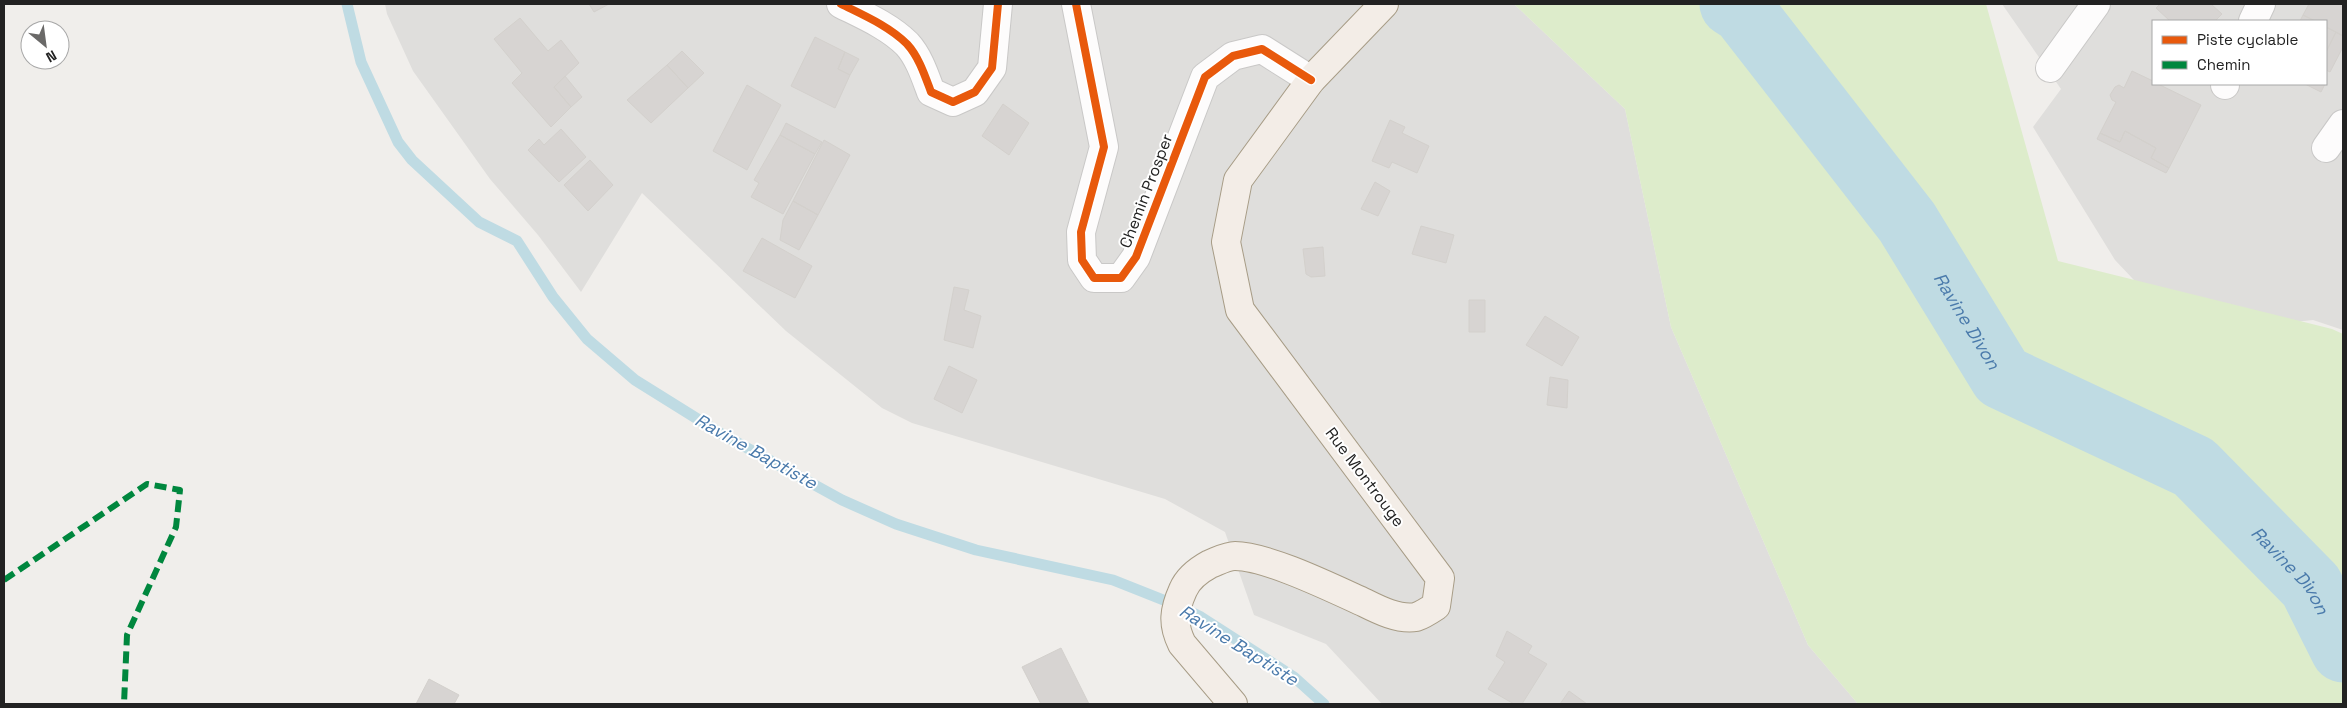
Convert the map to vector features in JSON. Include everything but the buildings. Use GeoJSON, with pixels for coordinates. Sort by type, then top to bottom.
{"type":"FeatureCollection","features":[{"type":"Feature","properties":{"kind":"main road","name":"Rue Montrouge"},"geometry":{"type":"LineString","coordinates":[[1234,704],[1182,644],[1176,632],[1176,605],[1186,583],[1200,570],[1218,560],[1235,556],[1258,559],[1390,614],[1415,617],[1436,606],[1440,578],[1240,310],[1226,242],[1238,180],[1311,80],[1384,4]]}},
{"type":"Feature","properties":{"kind":"street"},"geometry":{"type":"LineString","coordinates":[[841,4],[875,20],[907,44],[921,67],[931,92],[953,102],[974,92],[992,68],[998,4]]}},
{"type":"Feature","properties":{"kind":"street","name":"Chemin Prosper"},"geometry":{"type":"LineString","coordinates":[[1076,4],[1104,147],[1081,232],[1082,260],[1094,278],[1121,278],[1136,257],[1205,77],[1234,56],[1262,49],[1311,80]]}},
{"type":"Feature","properties":{"kind":"street"},"geometry":{"type":"LineString","coordinates":[[2050,68],[2096,4]]}},
{"type":"Feature","properties":{"kind":"street"},"geometry":{"type":"LineString","coordinates":[[2253,20],[2261,4]]}},
{"type":"Feature","properties":{"kind":"street"},"geometry":{"type":"LineString","coordinates":[[2326,148],[2343,124]]}},
{"type":"Feature","properties":{"kind":"shaded area"},"geometry":{"type":"Polygon","coordinates":[[[385,4],[1514,4],[1625,109],[1671,327],[1808,645],[1858,704],[1382,704],[1326,644],[1254,615],[1225,532],[1165,499],[912,423],[882,408],[786,331],[642,193],[581,292],[538,235],[490,179],[413,71],[387,14],[385,4]]]}},
{"type":"Feature","properties":{"kind":"shaded area"},"geometry":{"type":"Polygon","coordinates":[[[2002,4],[2343,4],[2343,330],[2313,320],[2244,327],[2168,316],[2115,260],[2033,127],[2061,89],[2002,4]]]}},
{"type":"Feature","properties":{"kind":"green space"},"geometry":{"type":"Polygon","coordinates":[[[1514,4],[1986,4],[2058,261],[2332,329],[2343,334],[2343,704],[1858,704],[1808,645],[1671,327],[1625,109],[1514,4]]]}},
{"type":"Feature","properties":{"kind":"waterway","name":"Ravine Baptiste"},"geometry":{"type":"LineString","coordinates":[[347,4],[361,62],[398,142],[412,160],[479,222],[517,241],[553,297],[587,339],[635,380],[720,433],[842,500],[896,524],[976,550],[1113,580],[1176,605],[1201,617],[1294,677],[1324,704]]}},
{"type":"Feature","properties":{"kind":"waterway","name":"Ravine Divon"},"geometry":{"type":"LineString","coordinates":[[1732,4],[1743,11],[1907,222],[2002,377],[2194,467],[2311,586],[2343,650]]}},
{"type":"Feature","properties":{"kind":"marked path"},"geometry":{"type":"LineString","coordinates":[[4,580],[147,484],[180,490],[176,527],[127,635],[124,704]]}},
{"type":"Feature","properties":{"kind":"cycle path"},"geometry":{"type":"LineString","coordinates":[[841,4],[876,21],[907,44],[915,55],[931,92],[953,102],[975,92],[992,68],[998,4]]}},
{"type":"Feature","properties":{"kind":"cycle path"},"geometry":{"type":"LineString","coordinates":[[1076,4],[1104,147],[1081,232],[1082,260],[1094,278],[1121,278],[1136,257],[1205,77],[1233,56],[1262,49],[1311,80]]}}]}
